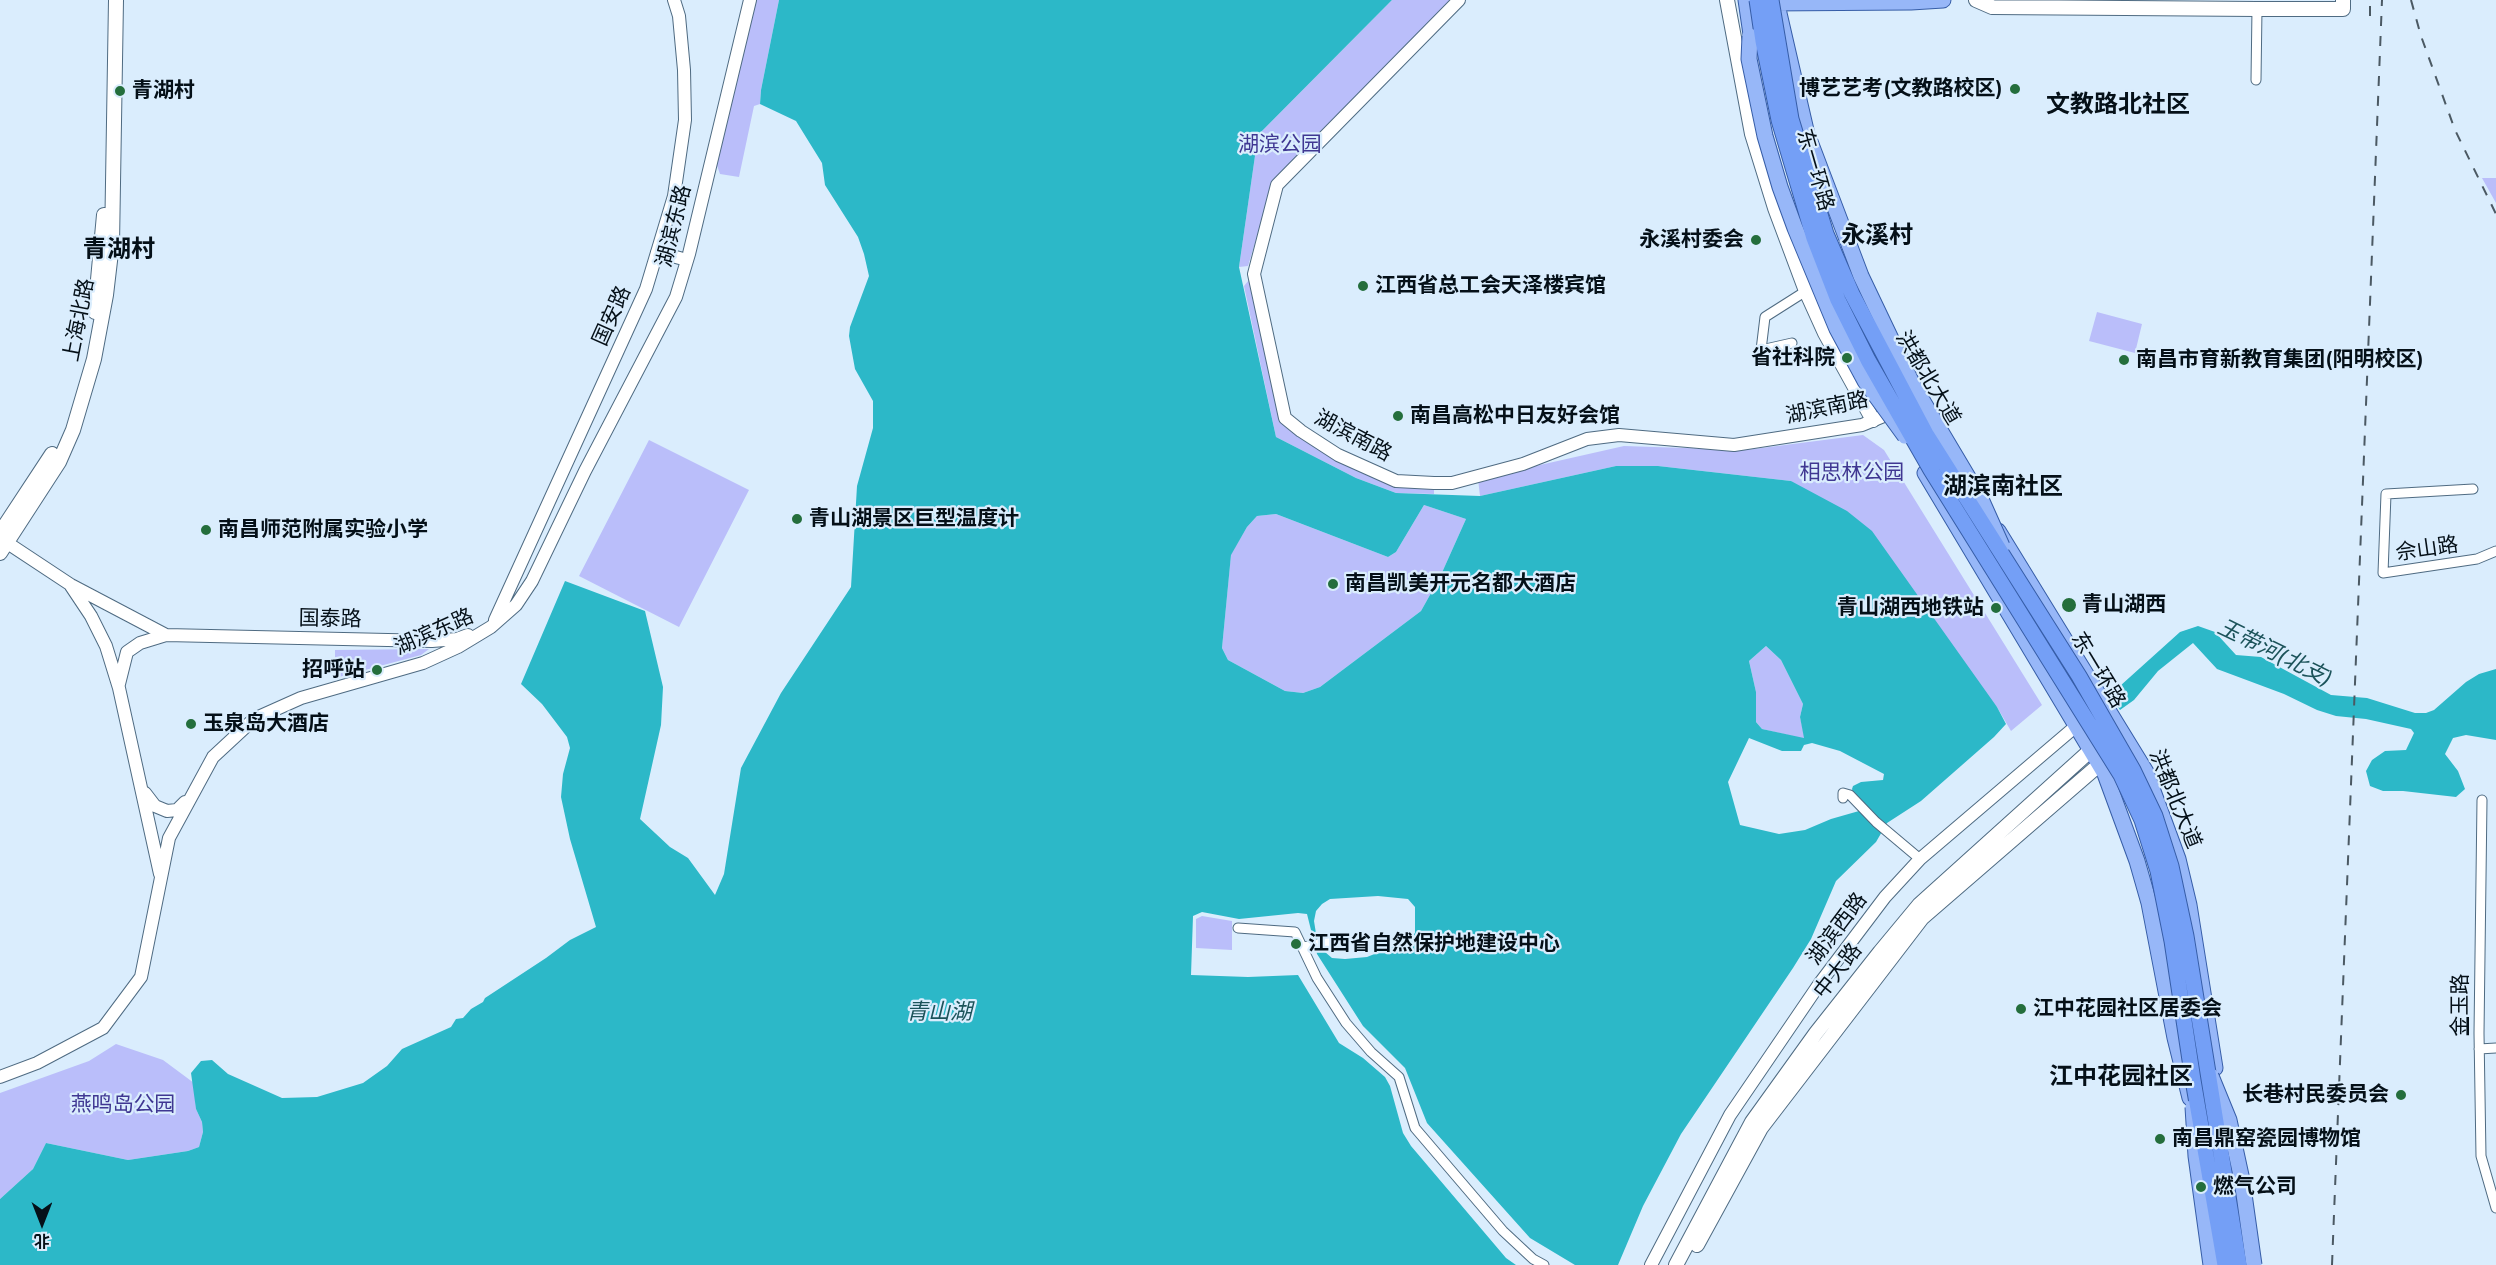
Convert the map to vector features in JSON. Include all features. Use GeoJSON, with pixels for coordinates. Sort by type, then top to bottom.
{"type":"FeatureCollection","features":[{"type":"Feature","properties":{"kind":"highway","name":"东一环路"},"geometry":{"type":"LineString","coordinates":[[1757,0],[1779,120],[1814,238],[1848,320],[1930,470],[2121,775],[2142,820],[2158,871],[2172,941],[2225,1265]]}},
{"type":"Feature","properties":{"kind":"highway","name":"东一环路"},"geometry":{"type":"LineString","coordinates":[[1775,2],[1791,118],[1826,234],[1852,294],[1909,403],[2079,676],[2155,816],[2171,866],[2186,936],[2239,1265]]}},
{"type":"Feature","properties":{"kind":"main road","name":"上海北路"},"geometry":{"type":"LineString","coordinates":[[2,542],[50,459],[68,419],[82,376],[94,323],[104,220],[107,0]]}},
{"type":"Feature","properties":{"kind":"main road","name":"上海北路"},"geometry":{"type":"LineString","coordinates":[[2,542],[59,462],[73,429],[99,338],[112,244],[116,0]]}},
{"type":"Feature","properties":{"kind":"main road"},"geometry":{"type":"LineString","coordinates":[[1727,0],[1752,134],[1774,208],[1825,333],[1873,420]]}},
{"type":"Feature","properties":{"kind":"main road"},"geometry":{"type":"LineString","coordinates":[[1746,0],[1750,36],[1770,132],[1780,169],[1815,265],[1856,351],[1943,505],[2092,749],[2123,819],[2149,903],[2175,1038],[2196,1121],[2221,1265]]}},
{"type":"Feature","properties":{"kind":"main road"},"geometry":{"type":"LineString","coordinates":[[1752,0],[1775,2],[1943,0]]}},
{"type":"Feature","properties":{"kind":"main road"},"geometry":{"type":"LineString","coordinates":[[1976,0],[1992,8],[2258,9],[2343,5]]}},
{"type":"Feature","properties":{"kind":"main road","name":"洪都北大道"},"geometry":{"type":"LineString","coordinates":[[1775,2],[1809,139],[1815,178],[1835,240],[1880,342],[2146,772],[2178,859],[2189,905],[2246,1265]]}},
{"type":"Feature","properties":{"kind":"main road"},"geometry":{"type":"LineString","coordinates":[[1750,36],[1749,59],[1765,136],[1780,187],[1832,319],[1865,381],[1930,470]]}},
{"type":"Feature","properties":{"kind":"main road"},"geometry":{"type":"LineString","coordinates":[[1809,139],[1861,276],[1912,383],[1981,499],[2018,581]]}},
{"type":"Feature","properties":{"kind":"main road","name":"中大路"},"geometry":{"type":"LineString","coordinates":[[1676,1265],[1752,1122],[1816,1033],[1880,952],[1919,905],[2092,749]]}},
{"type":"Feature","properties":{"kind":"main road","name":"中大路"},"geometry":{"type":"LineString","coordinates":[[1686,1265],[1761,1128],[1922,918],[2100,764]]}},
{"type":"Feature","properties":{"kind":"main road"},"geometry":{"type":"LineString","coordinates":[[2208,1070],[2229,1120],[2242,1180],[2254,1265]]}},
{"type":"Feature","properties":{"kind":"main road"},"geometry":{"type":"LineString","coordinates":[[2193,1080],[2196,1156],[2211,1265]]}},
{"type":"Feature","properties":{"kind":"street","name":"国安路"},"geometry":{"type":"LineString","coordinates":[[491,627],[516,578],[646,289],[674,196],[685,120],[684,70],[679,16],[674,0]]}},
{"type":"Feature","properties":{"kind":"street","name":"湖滨东路"},"geometry":{"type":"LineString","coordinates":[[0,1077],[37,1063],[103,1028],[141,976],[169,838],[213,757],[254,719],[301,698],[423,663],[458,647],[491,627],[516,605],[532,581],[585,471],[676,297],[750,0]]}},
{"type":"Feature","properties":{"kind":"street","name":"湖滨南路"},"geometry":{"type":"LineString","coordinates":[[1459,0],[1277,185],[1254,274],[1285,418],[1338,454],[1396,481],[1452,483],[1523,464],[1587,439],[1620,435],[1734,445],[1862,425],[1891,413]]}},
{"type":"Feature","properties":{"kind":"street"},"geometry":{"type":"LineString","coordinates":[[2256,80],[2258,9]]}},
{"type":"Feature","properties":{"kind":"street"},"geometry":{"type":"LineString","coordinates":[[657,252],[687,260]]}},
{"type":"Feature","properties":{"kind":"street"},"geometry":{"type":"LineString","coordinates":[[1792,343],[1761,350],[1765,316],[1806,291]]}},
{"type":"Feature","properties":{"kind":"street","name":"佘山路"},"geometry":{"type":"LineString","coordinates":[[2473,489],[2386,494],[2383,573],[2476,559],[2496,551]]}},
{"type":"Feature","properties":{"kind":"street","name":"国泰路"},"geometry":{"type":"LineString","coordinates":[[2,542],[71,585],[166,636]]}},
{"type":"Feature","properties":{"kind":"street","name":"国泰路"},"geometry":{"type":"LineString","coordinates":[[71,585],[91,616],[106,646],[118,688],[161,878]]}},
{"type":"Feature","properties":{"kind":"street","name":"国泰路"},"geometry":{"type":"LineString","coordinates":[[118,688],[127,652],[141,643],[166,636],[432,641],[457,639],[491,627]]}},
{"type":"Feature","properties":{"kind":"street","name":"湖滨西路"},"geometry":{"type":"LineString","coordinates":[[1651,1265],[1730,1115],[1820,983],[1885,897],[1920,860],[2104,703]]}},
{"type":"Feature","properties":{"kind":"street"},"geometry":{"type":"LineString","coordinates":[[140,784],[149,802],[167,811],[177,810],[196,787]]}},
{"type":"Feature","properties":{"kind":"street"},"geometry":{"type":"LineString","coordinates":[[1847,797],[1920,860]]}},
{"type":"Feature","properties":{"kind":"street","name":"金玉路"},"geometry":{"type":"LineString","coordinates":[[2482,800],[2479,1049],[2481,1156],[2496,1208]]}},
{"type":"Feature","properties":{"kind":"street"},"geometry":{"type":"LineString","coordinates":[[1238,928],[1295,932],[1308,946],[1317,978],[1346,1023],[1371,1052],[1399,1077],[1416,1128],[1503,1231],[1544,1265]]}},
{"type":"Feature","properties":{"kind":"street"},"geometry":{"type":"LineString","coordinates":[[1308,946],[1335,940]]}},
{"type":"Feature","properties":{"kind":"street"},"geometry":{"type":"LineString","coordinates":[[2479,1049],[2496,1048]]}},
{"type":"Feature","properties":{"kind":"green space"},"geometry":{"type":"Polygon","coordinates":[[[753,0],[779,0],[760,104],[754,106],[739,177],[720,174],[715,160],[753,0]]]}},
{"type":"Feature","properties":{"kind":"green space","name":"湖滨公园"},"geometry":{"type":"Polygon","coordinates":[[[1392,0],[1453,0],[1273,184],[1248,266],[1239,267],[1258,135],[1392,0]]]}},
{"type":"Feature","properties":{"kind":"green space"},"geometry":{"type":"Polygon","coordinates":[[[2482,178],[2496,178],[2496,203],[2482,178]]]}},
{"type":"Feature","properties":{"kind":"green space"},"geometry":{"type":"Polygon","coordinates":[[[1254,274],[1285,418],[1301,431],[1396,481],[1434,483],[1434,494],[1396,493],[1356,478],[1276,437],[1244,286],[1254,274]]]}},
{"type":"Feature","properties":{"kind":"green space"},"geometry":{"type":"Polygon","coordinates":[[[2097,312],[2142,324],[2135,353],[2089,341],[2097,312]]]}},
{"type":"Feature","properties":{"kind":"green space","name":"相思林公园"},"geometry":{"type":"Polygon","coordinates":[[[1863,435],[1884,450],[2042,705],[2011,731],[1997,707],[1791,481],[1658,466],[1616,466],[1480,496],[1478,479],[1624,446],[1746,450],[1863,435]]]}},
{"type":"Feature","properties":{"kind":"green space"},"geometry":{"type":"Polygon","coordinates":[[[649,440],[749,490],[679,627],[579,576],[649,440]]]}},
{"type":"Feature","properties":{"kind":"green space"},"geometry":{"type":"Polygon","coordinates":[[[1424,505],[1466,519],[1440,577],[1421,611],[1320,687],[1303,693],[1285,691],[1228,660],[1222,648],[1231,554],[1247,527],[1257,516],[1276,514],[1388,557],[1396,552],[1424,505]]]}},
{"type":"Feature","properties":{"kind":"green space"},"geometry":{"type":"Polygon","coordinates":[[[1766,646],[1781,660],[1803,704],[1800,717],[1805,739],[1762,729],[1756,722],[1756,692],[1749,661],[1766,646]]]}},
{"type":"Feature","properties":{"kind":"green space"},"geometry":{"type":"Polygon","coordinates":[[[429,649],[421,655],[335,678],[335,650],[429,649]]]}},
{"type":"Feature","properties":{"kind":"green space"},"geometry":{"type":"Polygon","coordinates":[[[1202,916],[1232,921],[1232,950],[1196,948],[1196,919],[1202,916]]]}},
{"type":"Feature","properties":{"kind":"green space","name":"燕鸣岛公园"},"geometry":{"type":"Polygon","coordinates":[[[116,1044],[163,1060],[194,1083],[196,1109],[202,1122],[203,1132],[199,1147],[188,1151],[128,1160],[46,1143],[33,1169],[0,1199],[0,1093],[89,1061],[116,1044]]]}},
{"type":"Feature","properties":{"kind":"water","name":"青山湖"},"geometry":{"type":"Polygon","coordinates":[[[779,0],[1392,0],[1258,135],[1239,267],[1276,437],[1356,478],[1396,493],[1480,496],[1616,466],[1658,466],[1791,481],[1847,511],[1872,531],[1997,707],[2006,724],[1921,801],[1887,823],[1876,842],[1836,881],[1811,939],[1681,1134],[1643,1206],[1618,1265],[1575,1265],[1530,1238],[1427,1123],[1405,1068],[1363,1026],[1317,954],[1307,914],[1239,919],[1202,912],[1193,916],[1191,975],[1248,977],[1298,975],[1339,1043],[1363,1058],[1385,1077],[1390,1086],[1403,1133],[1411,1146],[1506,1258],[1516,1265],[0,1265],[0,1199],[33,1169],[46,1143],[128,1160],[188,1151],[199,1147],[203,1132],[202,1122],[196,1109],[191,1073],[201,1061],[212,1060],[228,1074],[282,1098],[317,1097],[363,1083],[387,1066],[402,1049],[451,1027],[456,1019],[463,1018],[485,998],[570,940],[596,927],[570,839],[561,797],[563,774],[570,748],[567,737],[542,704],[521,684],[565,581],[645,611],[663,687],[661,725],[640,819],[670,847],[688,858],[715,895],[724,874],[741,768],[781,693],[851,587],[857,486],[873,428],[873,401],[855,369],[849,336],[850,327],[869,276],[864,254],[858,237],[825,185],[822,163],[796,121],[760,104],[779,0]],[[1424,505],[1396,552],[1388,557],[1276,514],[1257,516],[1247,527],[1231,555],[1222,648],[1228,660],[1285,691],[1303,693],[1320,687],[1421,611],[1440,577],[1466,519],[1424,505]],[[1766,646],[1749,661],[1756,692],[1756,722],[1762,729],[1804,738],[1800,717],[1803,704],[1781,660],[1766,646]],[[1749,738],[1728,782],[1740,825],[1779,834],[1805,830],[1859,811],[1853,786],[1861,782],[1883,780],[1884,774],[1840,751],[1812,743],[1804,745],[1801,751],[1782,751],[1749,738]],[[1378,896],[1330,899],[1316,911],[1314,921],[1318,946],[1332,958],[1367,957],[1407,941],[1415,933],[1415,907],[1408,899],[1378,896]]]}},
{"type":"Feature","properties":{"kind":"water"},"geometry":{"type":"Polygon","coordinates":[[[2198,626],[2215,632],[2236,655],[2261,657],[2331,695],[2367,698],[2415,713],[2434,710],[2466,682],[2479,674],[2496,669],[2496,740],[2466,735],[2453,738],[2445,754],[2458,771],[2465,789],[2456,797],[2383,791],[2370,786],[2366,771],[2372,760],[2385,751],[2406,750],[2414,733],[2411,729],[2366,719],[2336,716],[2317,710],[2284,694],[2217,669],[2193,643],[2158,671],[2134,700],[2120,710],[2110,695],[2180,632],[2198,626]]]}},
{"type":"Feature","properties":{"kind":"railway"},"geometry":{"type":"LineString","coordinates":[[2370,0],[2370,16]]}},
{"type":"Feature","properties":{"kind":"railway"},"geometry":{"type":"LineString","coordinates":[[2332,1265],[2382,0]]}},
{"type":"Feature","properties":{"kind":"railway"},"geometry":{"type":"LineString","coordinates":[[2411,0],[2421,36],[2455,130],[2496,214]]}},
{"type":"Feature","properties":{"kind":"place","name":"博艺艺考(文教路校区)"},"geometry":{"type":"Point","coordinates":[2015,89]}},
{"type":"Feature","properties":{"kind":"place","name":"青湖村"},"geometry":{"type":"Point","coordinates":[120,91]}},
{"type":"Feature","properties":{"kind":"place","name":"永溪村委会"},"geometry":{"type":"Point","coordinates":[1756,240]}},
{"type":"Feature","properties":{"kind":"place","name":"江西省总工会天泽楼宾馆"},"geometry":{"type":"Point","coordinates":[1363,286]}},
{"type":"Feature","properties":{"kind":"place","name":"省社科院"},"geometry":{"type":"Point","coordinates":[1847,358]}},
{"type":"Feature","properties":{"kind":"place","name":"南昌市育新教育集团(阳明校区)"},"geometry":{"type":"Point","coordinates":[2124,360]}},
{"type":"Feature","properties":{"kind":"place","name":"南昌高松中日友好会馆"},"geometry":{"type":"Point","coordinates":[1398,416]}},
{"type":"Feature","properties":{"kind":"place","name":"青山湖景区巨型温度计"},"geometry":{"type":"Point","coordinates":[797,519]}},
{"type":"Feature","properties":{"kind":"place","name":"南昌师范附属实验小学"},"geometry":{"type":"Point","coordinates":[206,530]}},
{"type":"Feature","properties":{"kind":"place","name":"南昌凯美开元名都大酒店"},"geometry":{"type":"Point","coordinates":[1333,584]}},
{"type":"Feature","properties":{"kind":"place","name":"青山湖西"},"geometry":{"type":"Point","coordinates":[2069,605]}},
{"type":"Feature","properties":{"kind":"place","name":"青山湖西地铁站"},"geometry":{"type":"Point","coordinates":[1996,608]}},
{"type":"Feature","properties":{"kind":"place","name":"招呼站"},"geometry":{"type":"Point","coordinates":[377,670]}},
{"type":"Feature","properties":{"kind":"place","name":"玉泉岛大酒店"},"geometry":{"type":"Point","coordinates":[191,724]}},
{"type":"Feature","properties":{"kind":"place","name":"江西省自然保护地建设中心"},"geometry":{"type":"Point","coordinates":[1296,944]}},
{"type":"Feature","properties":{"kind":"place","name":"江中花园社区居委会"},"geometry":{"type":"Point","coordinates":[2021,1009]}},
{"type":"Feature","properties":{"kind":"place","name":"长巷村民委员会"},"geometry":{"type":"Point","coordinates":[2401,1095]}},
{"type":"Feature","properties":{"kind":"place","name":"南昌鼎窑瓷园博物馆"},"geometry":{"type":"Point","coordinates":[2160,1139]}},
{"type":"Feature","properties":{"kind":"place","name":"燃气公司"},"geometry":{"type":"Point","coordinates":[2201,1187]}},
{"type":"Feature","properties":{"kind":"district","name":"文教路北社区"},"geometry":{"type":"Point","coordinates":[2118,105]}},
{"type":"Feature","properties":{"kind":"district","name":"永溪村"},"geometry":{"type":"Point","coordinates":[1877,236]}},
{"type":"Feature","properties":{"kind":"district","name":"青湖村"},"geometry":{"type":"Point","coordinates":[119,250]}},
{"type":"Feature","properties":{"kind":"district","name":"湖滨南社区"},"geometry":{"type":"Point","coordinates":[2003,487]}},
{"type":"Feature","properties":{"kind":"district","name":"江中花园社区"},"geometry":{"type":"Point","coordinates":[2121,1077]}},
{"type":"Feature","properties":{"kind":"water label","name":"玉带河(北支)"},"geometry":{"type":"Point","coordinates":[2275,653]}}]}
